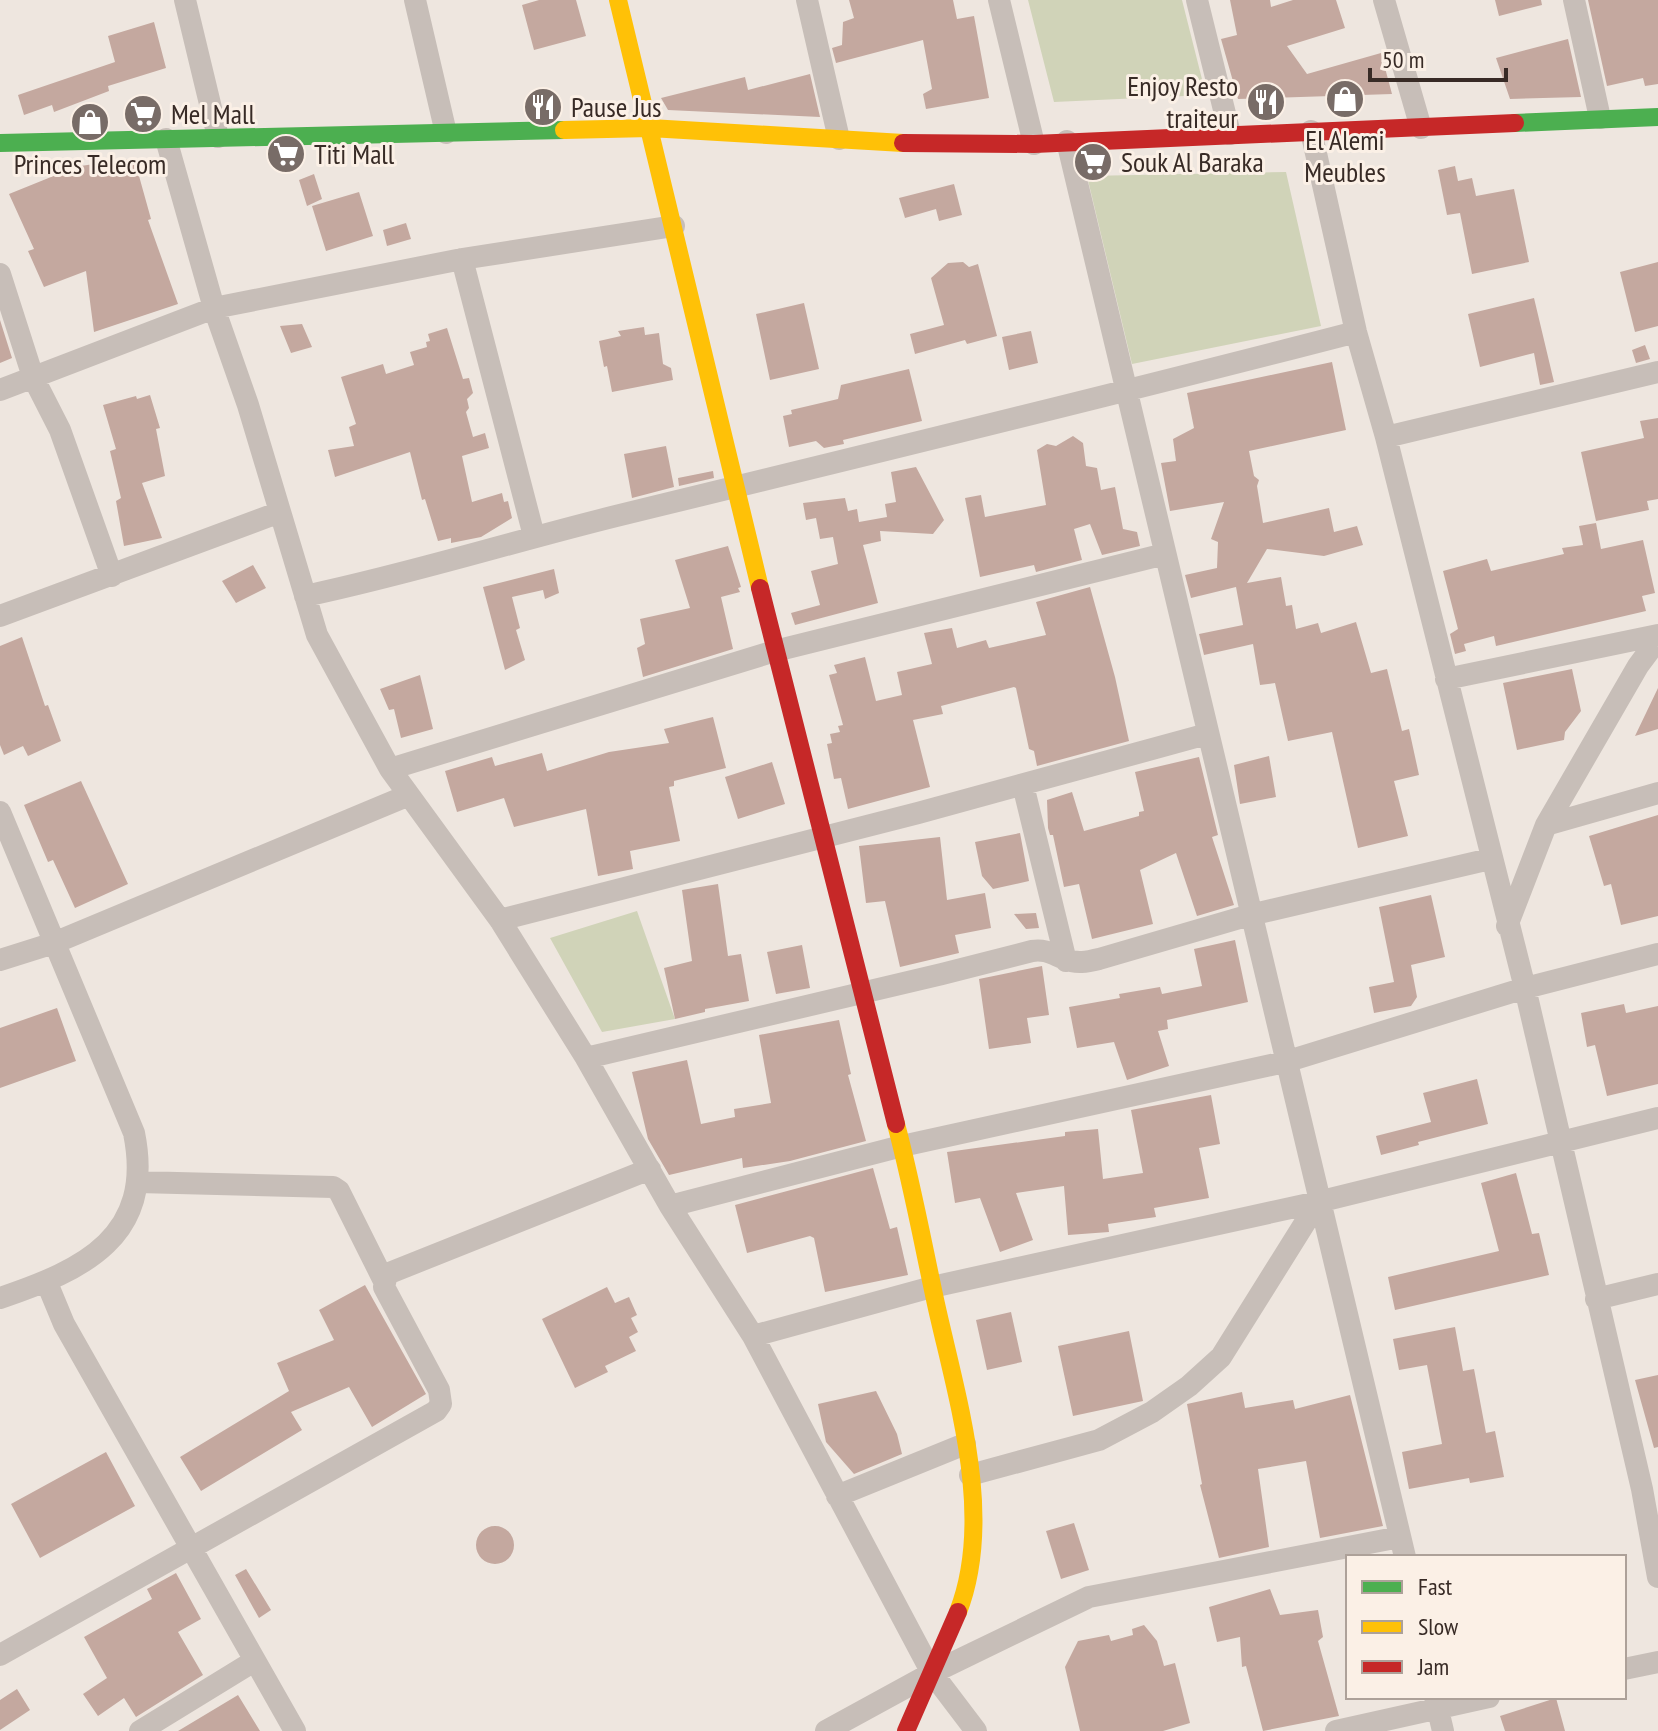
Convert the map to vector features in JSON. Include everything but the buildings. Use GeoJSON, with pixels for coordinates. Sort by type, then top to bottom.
{"type":"FeatureCollection","features":[{"type":"Feature","properties":{"kind":"street"},"geometry":{"type":"LineString","coordinates":[[185,0],[218,137]]}},
{"type":"Feature","properties":{"kind":"street"},"geometry":{"type":"LineString","coordinates":[[415,0],[446,133]]}},
{"type":"Feature","properties":{"kind":"street"},"geometry":{"type":"LineString","coordinates":[[618,0],[775,651],[902,1146],[965,1444],[974,1525],[971,1565],[960,1608],[906,1731]]}},
{"type":"Feature","properties":{"kind":"street"},"geometry":{"type":"LineString","coordinates":[[807,0],[839,139]]}},
{"type":"Feature","properties":{"kind":"street"},"geometry":{"type":"LineString","coordinates":[[999,0],[1034,144]]}},
{"type":"Feature","properties":{"kind":"street"},"geometry":{"type":"LineString","coordinates":[[1197,0],[1230,134]]}},
{"type":"Feature","properties":{"kind":"street"},"geometry":{"type":"LineString","coordinates":[[1384,0],[1421,128]]}},
{"type":"Feature","properties":{"kind":"street"},"geometry":{"type":"LineString","coordinates":[[1574,0],[1600,118]]}},
{"type":"Feature","properties":{"kind":"street"},"geometry":{"type":"LineString","coordinates":[[0,138],[166,139],[650,128],[903,143],[1034,144],[1658,117]]}},
{"type":"Feature","properties":{"kind":"street"},"geometry":{"type":"LineString","coordinates":[[1311,131],[1356,332],[1386,437],[1525,988],[1596,1299],[1650,1487],[1658,1577]]}},
{"type":"Feature","properties":{"kind":"street"},"geometry":{"type":"LineString","coordinates":[[166,139],[214,308],[317,635],[390,769],[500,920],[586,1058],[670,1206],[753,1336],[932,1673],[976,1731]]}},
{"type":"Feature","properties":{"kind":"street"},"geometry":{"type":"LineString","coordinates":[[1067,141],[1402,1547],[1352,1555]]}},
{"type":"Feature","properties":{"kind":"street"},"geometry":{"type":"LineString","coordinates":[[0,390],[214,308],[462,259],[674,226]]}},
{"type":"Feature","properties":{"kind":"street"},"geometry":{"type":"LineString","coordinates":[[462,259],[534,536]]}},
{"type":"Feature","properties":{"kind":"street"},"geometry":{"type":"LineString","coordinates":[[0,274],[33,377],[60,430],[112,576]]}},
{"type":"Feature","properties":{"kind":"street"},"geometry":{"type":"LineString","coordinates":[[305,596],[393,577],[534,536],[1127,392],[1356,332]]}},
{"type":"Feature","properties":{"kind":"street"},"geometry":{"type":"LineString","coordinates":[[1386,437],[1658,372]]}},
{"type":"Feature","properties":{"kind":"street"},"geometry":{"type":"LineString","coordinates":[[0,616],[280,512]]}},
{"type":"Feature","properties":{"kind":"street"},"geometry":{"type":"LineString","coordinates":[[390,769],[775,651],[1165,554]]}},
{"type":"Feature","properties":{"kind":"street"},"geometry":{"type":"LineString","coordinates":[[1446,679],[1658,637]]}},
{"type":"Feature","properties":{"kind":"street"},"geometry":{"type":"LineString","coordinates":[[1507,926],[1546,825],[1658,637]]}},
{"type":"Feature","properties":{"kind":"street"},"geometry":{"type":"LineString","coordinates":[[500,920],[822,838],[1207,734]]}},
{"type":"Feature","properties":{"kind":"street"},"geometry":{"type":"LineString","coordinates":[[1023,785],[1066,961]]}},
{"type":"Feature","properties":{"kind":"street"},"geometry":{"type":"LineString","coordinates":[[1546,825],[1658,793]]}},
{"type":"Feature","properties":{"kind":"street"},"geometry":{"type":"LineString","coordinates":[[0,960],[54,943],[409,795]]}},
{"type":"Feature","properties":{"kind":"street"},"geometry":{"type":"LineString","coordinates":[[0,812],[134,1133],[138,1155],[138,1182],[131,1210],[118,1231],[93,1257],[47,1283],[0,1298]]}},
{"type":"Feature","properties":{"kind":"street"},"geometry":{"type":"LineString","coordinates":[[586,1058],[1032,951],[1044,950],[1066,961],[1099,959],[1250,915],[1490,859]]}},
{"type":"Feature","properties":{"kind":"street"},"geometry":{"type":"LineString","coordinates":[[670,1206],[902,1146],[1285,1062],[1525,988],[1658,954]]}},
{"type":"Feature","properties":{"kind":"street"},"geometry":{"type":"LineString","coordinates":[[753,1336],[932,1287],[1318,1202],[1658,1118]]}},
{"type":"Feature","properties":{"kind":"street"},"geometry":{"type":"LineString","coordinates":[[0,1655],[436,1411],[441,1404],[439,1390],[384,1287],[387,1274],[650,1169]]}},
{"type":"Feature","properties":{"kind":"street"},"geometry":{"type":"LineString","coordinates":[[138,1182],[333,1187],[339,1191],[384,1281]]}},
{"type":"Feature","properties":{"kind":"street"},"geometry":{"type":"LineString","coordinates":[[970,1475],[1099,1440],[1152,1412],[1189,1386],[1221,1357],[1318,1202]]}},
{"type":"Feature","properties":{"kind":"street"},"geometry":{"type":"LineString","coordinates":[[47,1283],[64,1324],[295,1731]]}},
{"type":"Feature","properties":{"kind":"street"},"geometry":{"type":"LineString","coordinates":[[1596,1299],[1658,1284]]}},
{"type":"Feature","properties":{"kind":"street"},"geometry":{"type":"LineString","coordinates":[[837,1496],[965,1444]]}},
{"type":"Feature","properties":{"kind":"street"},"geometry":{"type":"LineString","coordinates":[[826,1731],[932,1673],[1089,1597],[1346,1556]]}},
{"type":"Feature","properties":{"kind":"street"},"geometry":{"type":"LineString","coordinates":[[140,1731],[254,1661]]}},
{"type":"Feature","properties":{"kind":"street"},"geometry":{"type":"LineString","coordinates":[[1626,1669],[1658,1662]]}},
{"type":"Feature","properties":{"kind":"street"},"geometry":{"type":"LineString","coordinates":[[1336,1731],[1436,1702],[1468,1699]]}},
{"type":"Feature","properties":{"kind":"street"},"geometry":{"type":"LineString","coordinates":[[1436,1702],[1443,1731]]}},
{"type":"Feature","properties":{"kind":"green space"},"geometry":{"type":"Polygon","coordinates":[[[1028,0],[1182,0],[1206,95],[1054,102],[1028,0]]]}},
{"type":"Feature","properties":{"kind":"green space"},"geometry":{"type":"Polygon","coordinates":[[[1286,172],[1321,326],[1132,364],[1087,176],[1286,172]]]}},
{"type":"Feature","properties":{"kind":"green space"},"geometry":{"type":"Polygon","coordinates":[[[637,911],[675,1019],[602,1032],[550,938],[637,911]]]}},
{"type":"Feature","properties":{"kind":"traffic: fast"},"geometry":{"type":"LineString","coordinates":[[1515,123],[1658,117]]}},
{"type":"Feature","properties":{"kind":"traffic: fast"},"geometry":{"type":"LineString","coordinates":[[0,143],[564,130]]}},
{"type":"Feature","properties":{"kind":"traffic: slow"},"geometry":{"type":"LineString","coordinates":[[618,0],[760,588]]}},
{"type":"Feature","properties":{"kind":"traffic: slow"},"geometry":{"type":"LineString","coordinates":[[564,130],[650,128],[903,143]]}},
{"type":"Feature","properties":{"kind":"traffic: slow"},"geometry":{"type":"LineString","coordinates":[[896,1124],[969,1458],[973,1537],[969,1575],[958,1612]]}},
{"type":"Feature","properties":{"kind":"traffic: jam"},"geometry":{"type":"LineString","coordinates":[[903,143],[1034,144],[1515,123]]}},
{"type":"Feature","properties":{"kind":"traffic: jam"},"geometry":{"type":"LineString","coordinates":[[760,588],[896,1124]]}},
{"type":"Feature","properties":{"kind":"traffic: jam"},"geometry":{"type":"LineString","coordinates":[[906,1731],[958,1612]]}},
{"type":"Feature","properties":{"kind":"place","name":"El Alemi Meubles"},"geometry":{"type":"Point","coordinates":[1345,99]}},
{"type":"Feature","properties":{"kind":"place","name":"Enjoy Resto traiteur"},"geometry":{"type":"Point","coordinates":[1266,102]}},
{"type":"Feature","properties":{"kind":"place","name":"Pause Jus"},"geometry":{"type":"Point","coordinates":[543,107]}},
{"type":"Feature","properties":{"kind":"place","name":"Mel Mall"},"geometry":{"type":"Point","coordinates":[143,114]}},
{"type":"Feature","properties":{"kind":"place","name":"Princes Telecom"},"geometry":{"type":"Point","coordinates":[90,122]}},
{"type":"Feature","properties":{"kind":"place","name":"Titi Mall"},"geometry":{"type":"Point","coordinates":[286,154]}},
{"type":"Feature","properties":{"kind":"place","name":"Souk Al Baraka"},"geometry":{"type":"Point","coordinates":[1093,162]}}]}
